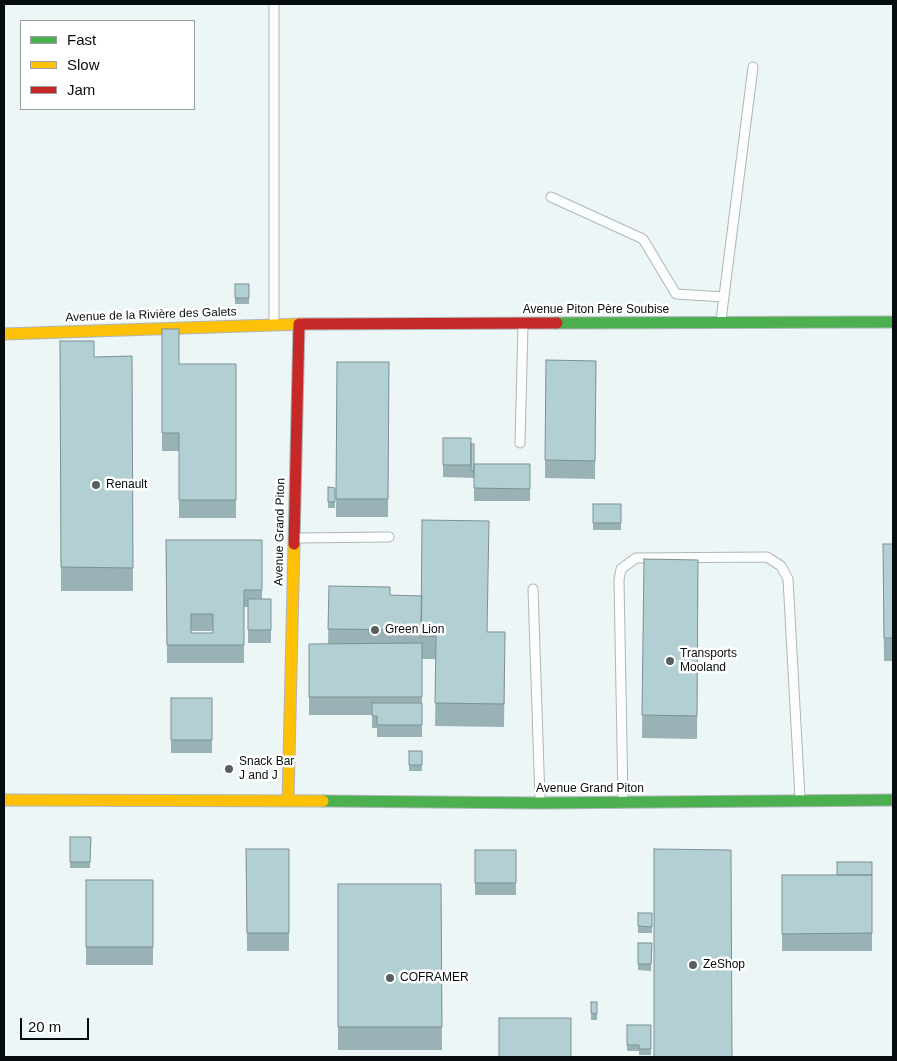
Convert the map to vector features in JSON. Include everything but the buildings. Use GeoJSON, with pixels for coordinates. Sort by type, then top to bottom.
{"type":"FeatureCollection","features":[{"type":"Feature","properties":{"kind":"street","name":"Avenue Piton Père Soubise"},"geometry":{"type":"LineString","coordinates":[[299,324],[893,322]]}},
{"type":"Feature","properties":{"kind":"street","name":"Avenue de la Rivière des Galets"},"geometry":{"type":"LineString","coordinates":[[4,334],[299,324]]}},
{"type":"Feature","properties":{"kind":"street","name":"Avenue Grand Piton"},"geometry":{"type":"LineString","coordinates":[[288,801],[299,324]]}},
{"type":"Feature","properties":{"kind":"street","name":"Avenue Grand Piton"},"geometry":{"type":"LineString","coordinates":[[4,800],[540,803],[893,800]]}},
{"type":"Feature","properties":{"kind":"lane"},"geometry":{"type":"LineString","coordinates":[[274,4],[274,325]]}},
{"type":"Feature","properties":{"kind":"lane"},"geometry":{"type":"LineString","coordinates":[[720,323],[753,66]]}},
{"type":"Feature","properties":{"kind":"lane"},"geometry":{"type":"LineString","coordinates":[[552,197],[643,239],[676,294],[724,297]]}},
{"type":"Feature","properties":{"kind":"lane"},"geometry":{"type":"LineString","coordinates":[[520,443],[523,324]]}},
{"type":"Feature","properties":{"kind":"lane"},"geometry":{"type":"LineString","coordinates":[[294,538],[389,537]]}},
{"type":"Feature","properties":{"kind":"lane"},"geometry":{"type":"LineString","coordinates":[[624,802],[619,580],[621,569],[636,558],[767,557],[781,566],[788,579],[801,801]]}},
{"type":"Feature","properties":{"kind":"lane"},"geometry":{"type":"LineString","coordinates":[[533,589],[540,803]]}},
{"type":"Feature","properties":{"kind":"traffic: fast"},"geometry":{"type":"LineString","coordinates":[[557,323],[893,322]]}},
{"type":"Feature","properties":{"kind":"traffic: fast"},"geometry":{"type":"LineString","coordinates":[[323,801],[540,803],[893,800]]}},
{"type":"Feature","properties":{"kind":"traffic: slow"},"geometry":{"type":"LineString","coordinates":[[4,334],[303,324]]}},
{"type":"Feature","properties":{"kind":"traffic: slow"},"geometry":{"type":"LineString","coordinates":[[288,801],[294,544]]}},
{"type":"Feature","properties":{"kind":"traffic: slow"},"geometry":{"type":"LineString","coordinates":[[4,800],[323,801]]}},
{"type":"Feature","properties":{"kind":"traffic: jam"},"geometry":{"type":"LineString","coordinates":[[303,324],[557,323]]}},
{"type":"Feature","properties":{"kind":"traffic: jam"},"geometry":{"type":"LineString","coordinates":[[294,544],[299,324]]}},
{"type":"Feature","properties":{"kind":"place","name":"Renault"},"geometry":{"type":"Point","coordinates":[96,485]}},
{"type":"Feature","properties":{"kind":"place","name":"Green Lion"},"geometry":{"type":"Point","coordinates":[375,630]}},
{"type":"Feature","properties":{"kind":"place","name":"Transports Mooland"},"geometry":{"type":"Point","coordinates":[670,661]}},
{"type":"Feature","properties":{"kind":"place","name":"Snack Bar J and J"},"geometry":{"type":"Point","coordinates":[229,769]}},
{"type":"Feature","properties":{"kind":"place","name":"ZeShop"},"geometry":{"type":"Point","coordinates":[693,965]}},
{"type":"Feature","properties":{"kind":"place","name":"COFRAMER"},"geometry":{"type":"Point","coordinates":[390,978]}}]}
